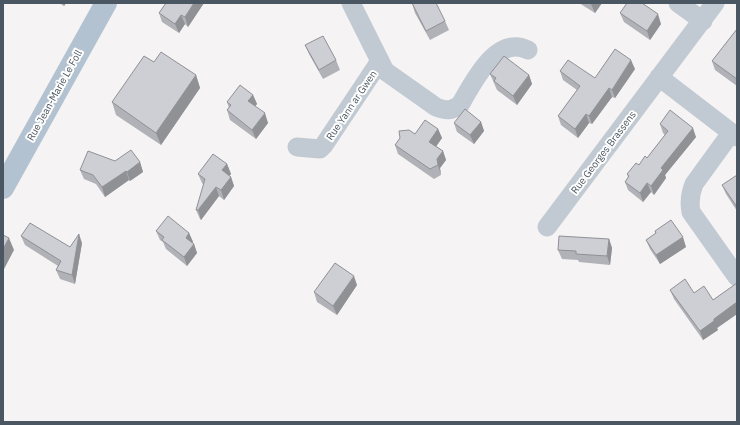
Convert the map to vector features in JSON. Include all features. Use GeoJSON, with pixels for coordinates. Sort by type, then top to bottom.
{"type":"FeatureCollection","features":[{"type":"Feature","properties":{"kind":"main road","name":"Rue Jean-Marie Le Foll"},"geometry":{"type":"LineString","coordinates":[[3,188],[106,3]]}},
{"type":"Feature","properties":{"kind":"street","name":"Rue Yann ar Gwen"},"geometry":{"type":"LineString","coordinates":[[351,3],[386,71],[436,107],[445,110],[454,109],[460,105],[491,58],[499,52],[516,46],[528,50]]}},
{"type":"Feature","properties":{"kind":"street"},"geometry":{"type":"LineString","coordinates":[[678,3],[702,20]]}},
{"type":"Feature","properties":{"kind":"street","name":"Rue Georges Brassens"},"geometry":{"type":"LineString","coordinates":[[547,226],[715,3]]}},
{"type":"Feature","properties":{"kind":"street","name":"Rue Yann ar Gwen"},"geometry":{"type":"LineString","coordinates":[[297,147],[320,149],[324,145],[380,61]]}},
{"type":"Feature","properties":{"kind":"street"},"geometry":{"type":"LineString","coordinates":[[659,77],[734,135],[694,184],[689,203],[691,212],[737,277]]}},
{"type":"Feature","properties":{"kind":"building"},"geometry":{"type":"Polygon","coordinates":[[[166,3],[194,3],[185,17],[181,15],[175,24],[159,13],[166,3]]]}},
{"type":"Feature","properties":{"kind":"building"},"geometry":{"type":"Polygon","coordinates":[[[412,3],[436,3],[445,21],[426,31],[412,3]]]}},
{"type":"Feature","properties":{"kind":"building"},"geometry":{"type":"Polygon","coordinates":[[[627,3],[642,3],[658,14],[647,31],[620,13],[627,3]]]}},
{"type":"Feature","properties":{"kind":"building"},"geometry":{"type":"Polygon","coordinates":[[[737,29],[737,79],[712,61],[737,29]]]}},
{"type":"Feature","properties":{"kind":"building"},"geometry":{"type":"Polygon","coordinates":[[[323,36],[336,60],[319,70],[305,45],[323,36]]]}},
{"type":"Feature","properties":{"kind":"building"},"geometry":{"type":"Polygon","coordinates":[[[615,49],[631,60],[612,90],[609,88],[589,116],[586,114],[575,129],[558,116],[580,86],[560,71],[568,60],[595,78],[615,49]]]}},
{"type":"Feature","properties":{"kind":"building"},"geometry":{"type":"Polygon","coordinates":[[[161,52],[196,75],[156,133],[112,102],[144,56],[154,62],[161,52]]]}},
{"type":"Feature","properties":{"kind":"building"},"geometry":{"type":"Polygon","coordinates":[[[504,56],[529,75],[513,96],[494,81],[496,78],[490,74],[504,56]]]}},
{"type":"Feature","properties":{"kind":"building"},"geometry":{"type":"Polygon","coordinates":[[[240,85],[253,95],[248,101],[265,113],[252,130],[227,110],[231,105],[227,102],[240,85]]]}},
{"type":"Feature","properties":{"kind":"building"},"geometry":{"type":"Polygon","coordinates":[[[465,109],[481,122],[470,135],[454,123],[465,109]]]}},
{"type":"Feature","properties":{"kind":"building"},"geometry":{"type":"Polygon","coordinates":[[[670,110],[693,128],[661,168],[663,170],[651,186],[647,183],[640,193],[625,182],[629,176],[627,174],[636,163],[639,165],[645,156],[647,158],[668,131],[660,124],[670,110]]]}},
{"type":"Feature","properties":{"kind":"building"},"geometry":{"type":"Polygon","coordinates":[[[425,120],[438,129],[429,142],[443,151],[437,159],[438,165],[430,169],[395,145],[400,138],[399,131],[409,130],[415,134],[425,120]]]}},
{"type":"Feature","properties":{"kind":"building"},"geometry":{"type":"Polygon","coordinates":[[[131,150],[140,162],[127,172],[126,171],[102,187],[93,175],[80,170],[88,151],[115,161],[131,150]]]}},
{"type":"Feature","properties":{"kind":"building"},"geometry":{"type":"Polygon","coordinates":[[[213,154],[227,164],[222,170],[231,177],[221,190],[216,187],[198,210],[196,210],[205,179],[198,174],[213,154]]]}},
{"type":"Feature","properties":{"kind":"building"},"geometry":{"type":"Polygon","coordinates":[[[737,175],[737,207],[722,185],[737,175]]]}},
{"type":"Feature","properties":{"kind":"building"},"geometry":{"type":"Polygon","coordinates":[[[168,216],[189,233],[186,238],[194,244],[184,257],[162,240],[164,237],[156,231],[168,216]]]}},
{"type":"Feature","properties":{"kind":"building"},"geometry":{"type":"Polygon","coordinates":[[[671,220],[683,237],[656,255],[646,240],[656,233],[655,231],[671,220]]]}},
{"type":"Feature","properties":{"kind":"building"},"geometry":{"type":"Polygon","coordinates":[[[30,223],[70,247],[79,234],[72,275],[56,270],[61,261],[21,236],[30,223]]]}},
{"type":"Feature","properties":{"kind":"building"},"geometry":{"type":"Polygon","coordinates":[[[3,235],[9,238],[3,249],[3,235]]]}},
{"type":"Feature","properties":{"kind":"building"},"geometry":{"type":"Polygon","coordinates":[[[559,236],[609,239],[607,256],[576,254],[576,251],[558,250],[559,236]]]}},
{"type":"Feature","properties":{"kind":"building"},"geometry":{"type":"Polygon","coordinates":[[[335,263],[354,276],[333,306],[314,292],[335,263]]]}},
{"type":"Feature","properties":{"kind":"building"},"geometry":{"type":"Polygon","coordinates":[[[685,279],[694,293],[704,286],[713,300],[737,283],[737,302],[700,331],[670,290],[685,279]]]}}]}
